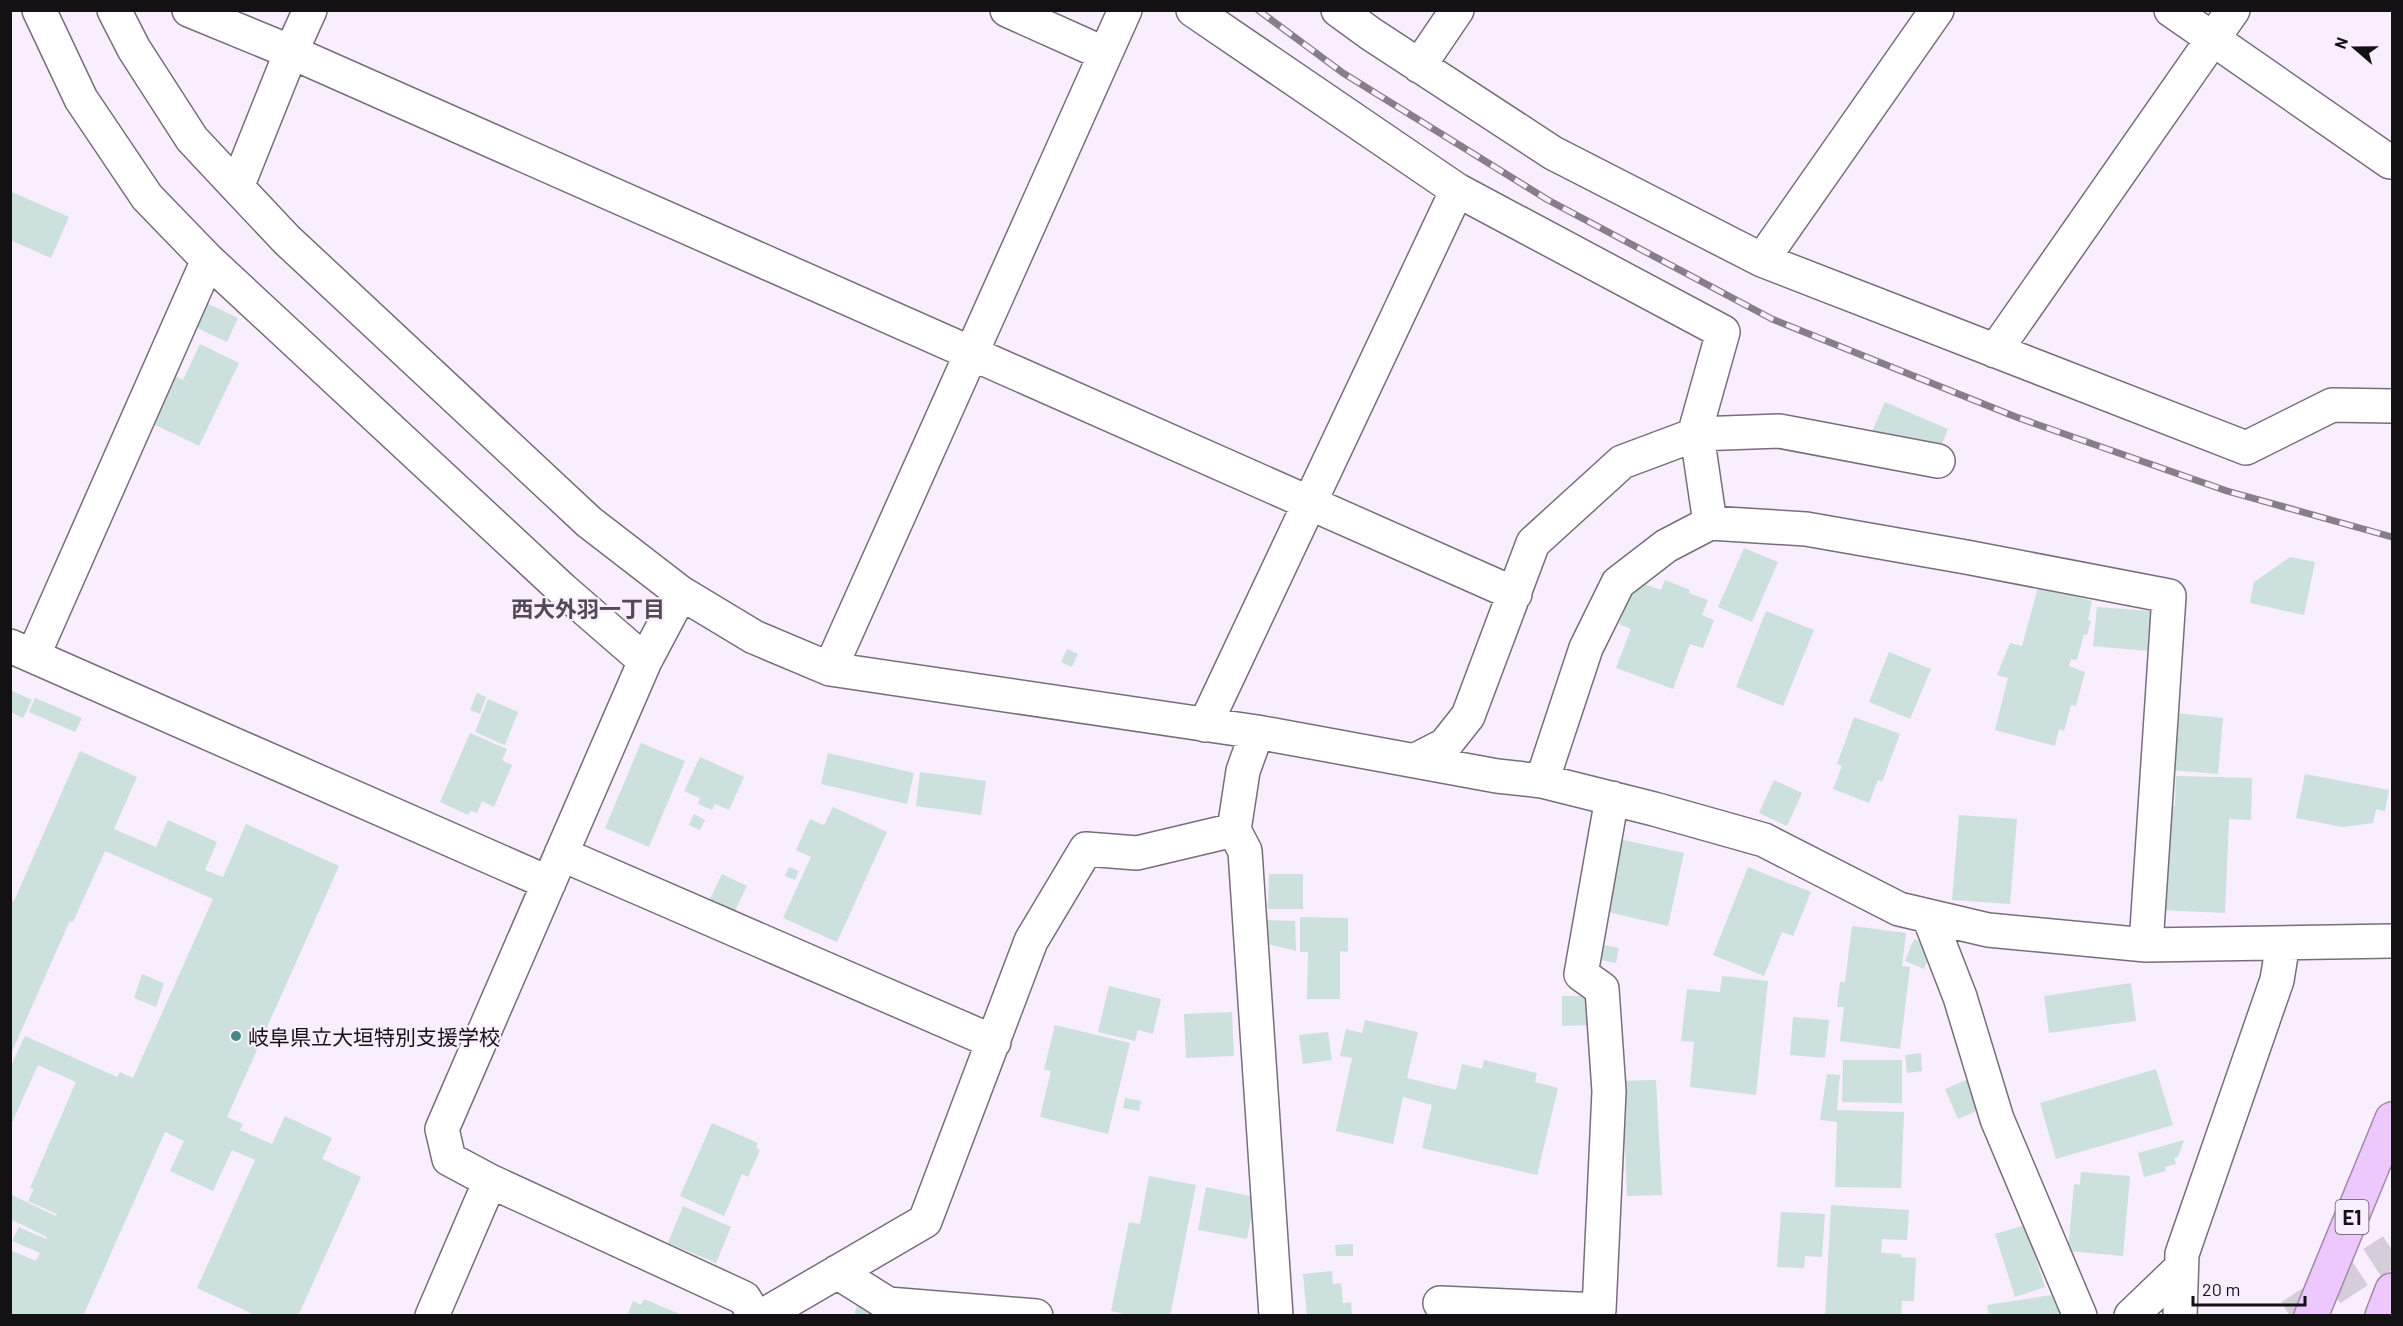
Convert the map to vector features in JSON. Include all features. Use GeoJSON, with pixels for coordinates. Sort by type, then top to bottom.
{"type":"FeatureCollection","features":[{"type":"Feature","properties":{"kind":"highway","name":"E1"},"geometry":{"type":"LineString","coordinates":[[2311,1316],[2392,1119]]}},
{"type":"Feature","properties":{"kind":"highway"},"geometry":{"type":"LineString","coordinates":[[2382,1316],[2392,1290]]}},
{"type":"Feature","properties":{"kind":"street"},"geometry":{"type":"LineString","coordinates":[[39,10],[81,99],[147,197],[208,260],[562,589],[645,661]]}},
{"type":"Feature","properties":{"kind":"street"},"geometry":{"type":"LineString","coordinates":[[114,10],[134,49],[192,139],[287,240],[589,522],[681,593],[754,637],[830,669],[1257,732],[1497,776],[1542,781],[1764,840],[1899,909],[1988,930],[2146,945],[2392,941]]}},
{"type":"Feature","properties":{"kind":"street"},"geometry":{"type":"LineString","coordinates":[[189,10],[291,52],[1515,594]]}},
{"type":"Feature","properties":{"kind":"street"},"geometry":{"type":"LineString","coordinates":[[237,187],[310,10]]}},
{"type":"Feature","properties":{"kind":"street"},"geometry":{"type":"LineString","coordinates":[[1007,10],[1105,54]]}},
{"type":"Feature","properties":{"kind":"street"},"geometry":{"type":"LineString","coordinates":[[830,669],[1125,10]]}},
{"type":"Feature","properties":{"kind":"street"},"geometry":{"type":"LineString","coordinates":[[1193,10],[1457,190],[1723,332],[1696,428],[1710,523]]}},
{"type":"Feature","properties":{"kind":"street"},"geometry":{"type":"LineString","coordinates":[[1338,10],[1553,153],[1762,260],[2246,448],[2332,405],[2392,406]]}},
{"type":"Feature","properties":{"kind":"street"},"geometry":{"type":"LineString","coordinates":[[1419,66],[1457,10]]}},
{"type":"Feature","properties":{"kind":"street"},"geometry":{"type":"LineString","coordinates":[[1762,260],[1937,10]]}},
{"type":"Feature","properties":{"kind":"street"},"geometry":{"type":"LineString","coordinates":[[2171,10],[2390,162]]}},
{"type":"Feature","properties":{"kind":"street"},"geometry":{"type":"LineString","coordinates":[[1995,351],[2234,10]]}},
{"type":"Feature","properties":{"kind":"street"},"geometry":{"type":"LineString","coordinates":[[1205,725],[1457,190]]}},
{"type":"Feature","properties":{"kind":"street"},"geometry":{"type":"LineString","coordinates":[[208,260],[22,651],[555,868],[994,1042]]}},
{"type":"Feature","properties":{"kind":"street"},"geometry":{"type":"LineString","coordinates":[[1416,760],[1445,745],[1468,716],[1533,543],[1622,462],[1697,434],[1779,431],[1938,461]]}},
{"type":"Feature","properties":{"kind":"street"},"geometry":{"type":"LineString","coordinates":[[1542,781],[1586,648],[1618,583],[1666,546],[1710,523],[1806,529],[2169,596],[2146,945]]}},
{"type":"Feature","properties":{"kind":"street"},"geometry":{"type":"LineString","coordinates":[[681,593],[645,661],[442,1129],[449,1159],[490,1181],[744,1298],[755,1316]]}},
{"type":"Feature","properties":{"kind":"street"},"geometry":{"type":"LineString","coordinates":[[1257,732],[1244,771],[1234,830],[1245,851],[1276,1316]]}},
{"type":"Feature","properties":{"kind":"street"},"geometry":{"type":"LineString","coordinates":[[1440,1303],[1600,1313],[1609,1091],[1602,989],[1581,974],[1612,798]]}},
{"type":"Feature","properties":{"kind":"street"},"geometry":{"type":"LineString","coordinates":[[762,1316],[925,1221],[1031,940],[1086,849],[1137,853],[1234,830]]}},
{"type":"Feature","properties":{"kind":"street"},"geometry":{"type":"LineString","coordinates":[[1929,916],[1960,997],[1997,1119],[2080,1316]]}},
{"type":"Feature","properties":{"kind":"street"},"geometry":{"type":"LineString","coordinates":[[2180,1316],[2182,1254],[2277,981],[2283,943]]}},
{"type":"Feature","properties":{"kind":"street"},"geometry":{"type":"LineString","coordinates":[[432,1316],[490,1181]]}},
{"type":"Feature","properties":{"kind":"street"},"geometry":{"type":"LineString","coordinates":[[2131,1316],[2181,1268]]}},
{"type":"Feature","properties":{"kind":"street"},"geometry":{"type":"LineString","coordinates":[[837,1272],[888,1304],[1036,1316]]}},
{"type":"Feature","properties":{"kind":"building"},"geometry":{"type":"Polygon","coordinates":[[[12,192],[69,217],[51,258],[10,240],[10,196],[12,192]]]}},
{"type":"Feature","properties":{"kind":"building"},"geometry":{"type":"Polygon","coordinates":[[[202,301],[238,318],[227,342],[191,325],[202,301]]]}},
{"type":"Feature","properties":{"kind":"building"},"geometry":{"type":"Polygon","coordinates":[[[200,344],[239,363],[199,446],[147,421],[170,373],[183,380],[200,344]]]}},
{"type":"Feature","properties":{"kind":"building"},"geometry":{"type":"Polygon","coordinates":[[[1885,402],[1948,429],[1937,456],[1871,434],[1885,402]]]}},
{"type":"Feature","properties":{"kind":"building"},"geometry":{"type":"Polygon","coordinates":[[[1744,548],[1778,562],[1752,622],[1718,607],[1744,548]]]}},
{"type":"Feature","properties":{"kind":"building"},"geometry":{"type":"Polygon","coordinates":[[[2290,557],[2315,562],[2304,615],[2250,603],[2254,582],[2290,557]]]}},
{"type":"Feature","properties":{"kind":"building"},"geometry":{"type":"Polygon","coordinates":[[[1665,580],[1708,600],[1702,615],[1714,620],[1703,648],[1690,644],[1673,689],[1616,668],[1631,629],[1619,624],[1636,581],[1661,590],[1665,580]]]}},
{"type":"Feature","properties":{"kind":"building"},"geometry":{"type":"Polygon","coordinates":[[[2038,587],[2092,601],[2088,620],[2091,621],[2087,635],[2084,634],[2077,660],[2071,659],[2069,666],[2085,672],[2076,706],[2071,705],[2064,731],[2059,729],[2055,746],[1995,730],[2008,678],[1997,675],[2010,643],[2022,646],[2038,587]]]}},
{"type":"Feature","properties":{"kind":"building"},"geometry":{"type":"Polygon","coordinates":[[[2097,607],[2151,611],[2147,651],[2093,646],[2097,607]]]}},
{"type":"Feature","properties":{"kind":"building"},"geometry":{"type":"Polygon","coordinates":[[[1766,611],[1814,630],[1783,706],[1736,687],[1766,611]]]}},
{"type":"Feature","properties":{"kind":"building"},"geometry":{"type":"Polygon","coordinates":[[[1067,649],[1078,654],[1072,667],[1061,662],[1067,649]]]}},
{"type":"Feature","properties":{"kind":"building"},"geometry":{"type":"Polygon","coordinates":[[[1889,652],[1931,669],[1910,719],[1869,702],[1889,652]]]}},
{"type":"Feature","properties":{"kind":"building"},"geometry":{"type":"Polygon","coordinates":[[[10,690],[32,700],[23,718],[10,712],[10,690]]]}},
{"type":"Feature","properties":{"kind":"building"},"geometry":{"type":"Polygon","coordinates":[[[477,693],[486,697],[480,714],[470,710],[477,693]]]}},
{"type":"Feature","properties":{"kind":"building"},"geometry":{"type":"Polygon","coordinates":[[[35,698],[82,718],[75,732],[29,712],[35,698]]]}},
{"type":"Feature","properties":{"kind":"building"},"geometry":{"type":"Polygon","coordinates":[[[488,699],[518,712],[505,745],[475,732],[488,699]]]}},
{"type":"Feature","properties":{"kind":"building"},"geometry":{"type":"Polygon","coordinates":[[[2175,713],[2223,718],[2218,774],[2170,770],[2175,713]]]}},
{"type":"Feature","properties":{"kind":"building"},"geometry":{"type":"Polygon","coordinates":[[[1854,717],[1900,734],[1882,782],[1878,780],[1869,803],[1833,789],[1842,766],[1837,764],[1854,717]]]}},
{"type":"Feature","properties":{"kind":"building"},"geometry":{"type":"Polygon","coordinates":[[[470,733],[507,749],[502,760],[512,765],[494,807],[482,801],[477,813],[470,811],[468,815],[440,802],[470,733]]]}},
{"type":"Feature","properties":{"kind":"building"},"geometry":{"type":"Polygon","coordinates":[[[641,743],[685,761],[649,847],[605,828],[641,743]]]}},
{"type":"Feature","properties":{"kind":"building"},"geometry":{"type":"Polygon","coordinates":[[[80,751],[137,777],[114,829],[156,847],[168,820],[217,842],[205,870],[223,877],[246,824],[339,866],[227,1117],[243,1124],[240,1130],[272,1144],[285,1116],[332,1138],[322,1159],[361,1177],[298,1316],[257,1316],[197,1288],[255,1160],[232,1150],[213,1191],[170,1171],[184,1141],[165,1132],[83,1316],[10,1316],[10,1250],[36,1261],[40,1253],[12,1241],[19,1227],[46,1239],[47,1237],[10,1219],[10,1194],[56,1216],[57,1214],[28,1201],[34,1189],[30,1188],[76,1082],[38,1065],[10,1127],[10,1068],[25,1036],[117,1077],[120,1072],[133,1078],[213,899],[105,851],[73,922],[70,921],[68,925],[10,1056],[10,900],[14,901],[80,751]]]}},
{"type":"Feature","properties":{"kind":"building"},"geometry":{"type":"Polygon","coordinates":[[[828,753],[914,773],[907,804],[821,784],[828,753]]]}},
{"type":"Feature","properties":{"kind":"building"},"geometry":{"type":"Polygon","coordinates":[[[700,757],[744,777],[729,810],[715,804],[712,810],[698,804],[700,798],[684,791],[700,757]]]}},
{"type":"Feature","properties":{"kind":"building"},"geometry":{"type":"Polygon","coordinates":[[[920,772],[986,781],[981,815],[916,806],[920,772]]]}},
{"type":"Feature","properties":{"kind":"building"},"geometry":{"type":"Polygon","coordinates":[[[2305,774],[2389,790],[2385,811],[2376,809],[2373,823],[2343,827],[2296,818],[2305,774]]]}},
{"type":"Feature","properties":{"kind":"building"},"geometry":{"type":"Polygon","coordinates":[[[2176,776],[2252,778],[2251,820],[2229,819],[2225,913],[2162,910],[2166,806],[2175,806],[2176,776]]]}},
{"type":"Feature","properties":{"kind":"building"},"geometry":{"type":"Polygon","coordinates":[[[1774,780],[1802,793],[1787,826],[1759,813],[1774,780]]]}},
{"type":"Feature","properties":{"kind":"building"},"geometry":{"type":"Polygon","coordinates":[[[833,807],[887,832],[837,942],[783,918],[811,857],[796,850],[810,819],[824,825],[833,807]]]}},
{"type":"Feature","properties":{"kind":"building"},"geometry":{"type":"Polygon","coordinates":[[[694,814],[705,820],[700,830],[689,825],[694,814]]]}},
{"type":"Feature","properties":{"kind":"building"},"geometry":{"type":"Polygon","coordinates":[[[1959,815],[2017,819],[2010,904],[1952,900],[1959,815]]]}},
{"type":"Feature","properties":{"kind":"building"},"geometry":{"type":"Polygon","coordinates":[[[1614,838],[1684,853],[1668,926],[1608,912],[1615,881],[1606,879],[1614,838]]]}},
{"type":"Feature","properties":{"kind":"building"},"geometry":{"type":"Polygon","coordinates":[[[789,867],[799,871],[795,880],[785,876],[789,867]]]}},
{"type":"Feature","properties":{"kind":"building"},"geometry":{"type":"Polygon","coordinates":[[[1748,867],[1811,892],[1793,936],[1782,932],[1764,976],[1713,955],[1748,867]]]}},
{"type":"Feature","properties":{"kind":"building"},"geometry":{"type":"Polygon","coordinates":[[[722,874],[747,886],[730,921],[705,909],[722,874]]]}},
{"type":"Feature","properties":{"kind":"building"},"geometry":{"type":"Polygon","coordinates":[[[1269,874],[1303,874],[1303,909],[1268,909],[1269,874]]]}},
{"type":"Feature","properties":{"kind":"building"},"geometry":{"type":"Polygon","coordinates":[[[1300,917],[1348,918],[1348,952],[1340,951],[1340,999],[1307,999],[1308,952],[1300,952],[1300,917]]]}},
{"type":"Feature","properties":{"kind":"building"},"geometry":{"type":"Polygon","coordinates":[[[1264,920],[1295,921],[1296,951],[1264,943],[1264,920]]]}},
{"type":"Feature","properties":{"kind":"building"},"geometry":{"type":"Polygon","coordinates":[[[1852,926],[1906,933],[1902,966],[1910,967],[1900,1049],[1840,1041],[1844,1007],[1837,1007],[1840,982],[1845,982],[1852,926]]]}},
{"type":"Feature","properties":{"kind":"building"},"geometry":{"type":"Polygon","coordinates":[[[1914,939],[1933,946],[1924,969],[1905,961],[1914,939]]]}},
{"type":"Feature","properties":{"kind":"building"},"geometry":{"type":"Polygon","coordinates":[[[1593,943],[1619,948],[1616,963],[1590,958],[1593,943]]]}},
{"type":"Feature","properties":{"kind":"building"},"geometry":{"type":"Polygon","coordinates":[[[142,974],[164,983],[156,1007],[134,998],[142,974]]]}},
{"type":"Feature","properties":{"kind":"building"},"geometry":{"type":"Polygon","coordinates":[[[1722,976],[1768,981],[1756,1095],[1690,1087],[1694,1042],[1681,1041],[1687,989],[1720,992],[1722,976]]]}},
{"type":"Feature","properties":{"kind":"building"},"geometry":{"type":"Polygon","coordinates":[[[2131,983],[2136,1021],[2049,1033],[2044,996],[2131,983]]]}},
{"type":"Feature","properties":{"kind":"building"},"geometry":{"type":"Polygon","coordinates":[[[1109,986],[1161,999],[1153,1034],[1138,1030],[1135,1041],[1098,1032],[1109,986]]]}},
{"type":"Feature","properties":{"kind":"building"},"geometry":{"type":"Polygon","coordinates":[[[1562,996],[1592,996],[1592,1025],[1562,1026],[1562,996]]]}},
{"type":"Feature","properties":{"kind":"building"},"geometry":{"type":"Polygon","coordinates":[[[1232,1012],[1234,1056],[1186,1058],[1184,1014],[1232,1012]]]}},
{"type":"Feature","properties":{"kind":"building"},"geometry":{"type":"Polygon","coordinates":[[[1793,1017],[1829,1020],[1825,1058],[1790,1055],[1793,1017]]]}},
{"type":"Feature","properties":{"kind":"building"},"geometry":{"type":"Polygon","coordinates":[[[1365,1020],[1418,1032],[1407,1078],[1456,1090],[1462,1064],[1482,1069],[1484,1060],[1537,1073],[1535,1082],[1558,1088],[1537,1175],[1422,1148],[1432,1105],[1403,1097],[1393,1144],[1336,1131],[1352,1058],[1340,1056],[1346,1029],[1362,1033],[1365,1020]]]}},
{"type":"Feature","properties":{"kind":"building"},"geometry":{"type":"Polygon","coordinates":[[[1055,1025],[1130,1043],[1108,1134],[1040,1117],[1051,1071],[1044,1069],[1055,1025]]]}},
{"type":"Feature","properties":{"kind":"building"},"geometry":{"type":"Polygon","coordinates":[[[1328,1032],[1332,1060],[1303,1064],[1299,1035],[1328,1032]]]}},
{"type":"Feature","properties":{"kind":"building"},"geometry":{"type":"Polygon","coordinates":[[[1921,1053],[1922,1071],[1907,1073],[1905,1055],[1921,1053]]]}},
{"type":"Feature","properties":{"kind":"building"},"geometry":{"type":"Polygon","coordinates":[[[1843,1060],[1902,1060],[1902,1103],[1842,1102],[1843,1060]]]}},
{"type":"Feature","properties":{"kind":"building"},"geometry":{"type":"Polygon","coordinates":[[[2156,1069],[2173,1125],[2056,1159],[2040,1103],[2156,1069]]]}},
{"type":"Feature","properties":{"kind":"building"},"geometry":{"type":"Polygon","coordinates":[[[1827,1074],[1840,1075],[1837,1110],[1904,1112],[1901,1188],[1835,1187],[1837,1122],[1820,1120],[1827,1074]]]}},
{"type":"Feature","properties":{"kind":"building"},"geometry":{"type":"Polygon","coordinates":[[[1971,1078],[1984,1108],[1958,1119],[1945,1089],[1971,1078]]]}},
{"type":"Feature","properties":{"kind":"building"},"geometry":{"type":"Polygon","coordinates":[[[1656,1080],[1662,1195],[1627,1196],[1622,1081],[1656,1080]]]}},
{"type":"Feature","properties":{"kind":"building"},"geometry":{"type":"Polygon","coordinates":[[[1125,1098],[1141,1101],[1139,1111],[1123,1108],[1125,1098]]]}},
{"type":"Feature","properties":{"kind":"building"},"geometry":{"type":"Polygon","coordinates":[[[712,1123],[758,1143],[756,1148],[760,1150],[748,1177],[742,1174],[724,1216],[680,1196],[712,1123]]]}},
{"type":"Feature","properties":{"kind":"building"},"geometry":{"type":"Polygon","coordinates":[[[2184,1140],[2178,1157],[2174,1158],[2176,1164],[2165,1167],[2166,1171],[2144,1177],[2138,1153],[2184,1140]]]}},
{"type":"Feature","properties":{"kind":"building"},"geometry":{"type":"Polygon","coordinates":[[[2081,1172],[2130,1176],[2123,1256],[2068,1251],[2074,1184],[2080,1185],[2081,1172]]]}},
{"type":"Feature","properties":{"kind":"building"},"geometry":{"type":"Polygon","coordinates":[[[1149,1176],[1196,1185],[1170,1316],[1133,1316],[1111,1311],[1129,1222],[1140,1224],[1149,1176]]]}},
{"type":"Feature","properties":{"kind":"building"},"geometry":{"type":"Polygon","coordinates":[[[1206,1187],[1255,1197],[1247,1239],[1198,1230],[1206,1187]]]}},
{"type":"Feature","properties":{"kind":"building"},"geometry":{"type":"Polygon","coordinates":[[[1831,1205],[1909,1210],[1907,1240],[1882,1239],[1881,1253],[1901,1254],[1901,1257],[1916,1258],[1914,1301],[1902,1301],[1901,1316],[1825,1316],[1831,1205]]]}},
{"type":"Feature","properties":{"kind":"building"},"geometry":{"type":"Polygon","coordinates":[[[683,1206],[731,1227],[716,1263],[668,1243],[683,1206]]]}},
{"type":"Feature","properties":{"kind":"building"},"geometry":{"type":"Polygon","coordinates":[[[1781,1212],[1825,1214],[1822,1257],[1805,1256],[1804,1268],[1777,1267],[1781,1212]]]}},
{"type":"Feature","properties":{"kind":"building"},"geometry":{"type":"Polygon","coordinates":[[[2025,1225],[2045,1287],[2015,1297],[1995,1234],[2025,1225]]]}},
{"type":"Feature","properties":{"kind":"building"},"geometry":{"type":"Polygon","coordinates":[[[1353,1244],[1353,1256],[1336,1256],[1335,1245],[1353,1244]]]}},
{"type":"Feature","properties":{"kind":"building"},"geometry":{"type":"Polygon","coordinates":[[[1332,1271],[1333,1284],[1341,1283],[1343,1303],[1351,1302],[1352,1316],[1307,1316],[1303,1274],[1332,1271]]]}},
{"type":"Feature","properties":{"kind":"building"},"geometry":{"type":"Polygon","coordinates":[[[2058,1294],[2062,1316],[1989,1316],[1987,1305],[2058,1294]]]}},
{"type":"Feature","properties":{"kind":"building"},"geometry":{"type":"Polygon","coordinates":[[[644,1299],[682,1316],[627,1316],[633,1301],[641,1305],[644,1299]]]}},
{"type":"Feature","properties":{"kind":"building"},"geometry":{"type":"Polygon","coordinates":[[[857,1306],[883,1315],[883,1316],[854,1316],[857,1306]]]}},
{"type":"Feature","properties":{"kind":"tunnel"},"geometry":{"type":"LineString","coordinates":[[2290,1316],[2392,1250]]}},
{"type":"Feature","properties":{"kind":"railway"},"geometry":{"type":"LineString","coordinates":[[1258,10],[1343,73],[1548,200],[1772,319],[2016,417],[2227,491],[2392,537]]}},
{"type":"Feature","properties":{"kind":"place","name":"岐阜県立大垣特別支援学校"},"geometry":{"type":"Point","coordinates":[236,1036]}},
{"type":"Feature","properties":{"kind":"district","name":"西大外羽一丁目"},"geometry":{"type":"Point","coordinates":[588,608]}}]}
